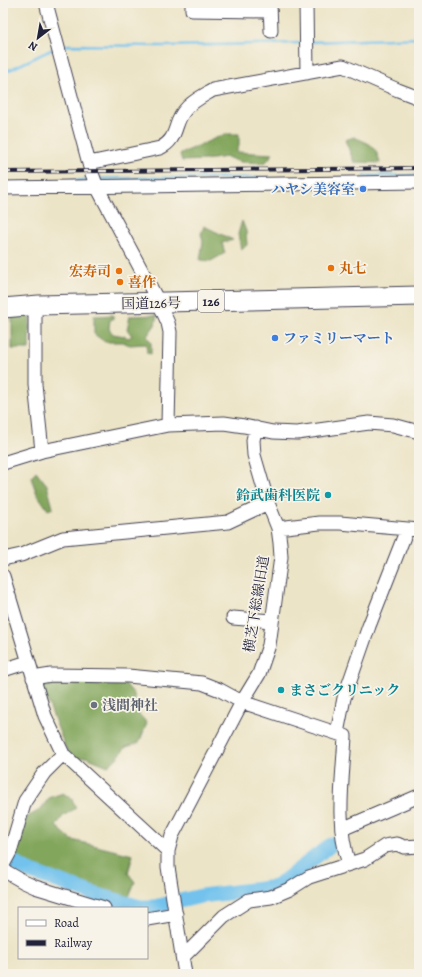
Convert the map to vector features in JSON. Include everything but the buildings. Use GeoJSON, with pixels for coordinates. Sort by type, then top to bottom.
{"type":"FeatureCollection","features":[{"type":"Feature","properties":{"kind":"highway","name":"国道126号"},"geometry":{"type":"LineString","coordinates":[[3,308],[35,305],[419,296]]}},
{"type":"Feature","properties":{"kind":"street"},"geometry":{"type":"LineString","coordinates":[[46,3],[94,177],[168,323],[170,332],[168,425]]}},
{"type":"Feature","properties":{"kind":"street"},"geometry":{"type":"LineString","coordinates":[[192,3],[192,10],[270,7],[271,31]]}},
{"type":"Feature","properties":{"kind":"street"},"geometry":{"type":"LineString","coordinates":[[306,3],[307,73]]}},
{"type":"Feature","properties":{"kind":"street"},"geometry":{"type":"LineString","coordinates":[[94,177],[167,145],[174,136],[184,110],[199,98],[213,90],[343,66],[419,98]]}},
{"type":"Feature","properties":{"kind":"street"},"geometry":{"type":"LineString","coordinates":[[3,188],[94,177],[419,182]]}},
{"type":"Feature","properties":{"kind":"street"},"geometry":{"type":"LineString","coordinates":[[35,305],[35,384],[42,451]]}},
{"type":"Feature","properties":{"kind":"street"},"geometry":{"type":"LineString","coordinates":[[3,463],[42,451],[168,425],[224,423],[273,432],[297,434],[369,423],[380,423],[419,432]]}},
{"type":"Feature","properties":{"kind":"street","name":"横芝下総線旧道"},"geometry":{"type":"LineString","coordinates":[[185,974],[168,866],[168,852],[172,836],[242,702],[259,674],[269,645],[281,557],[278,528],[268,503],[254,455],[253,440],[256,428]]}},
{"type":"Feature","properties":{"kind":"street"},"geometry":{"type":"LineString","coordinates":[[3,558],[21,555],[63,538],[228,522],[268,503]]}},
{"type":"Feature","properties":{"kind":"street"},"geometry":{"type":"LineString","coordinates":[[278,528],[340,523],[413,530],[369,626],[344,698],[337,733]]}},
{"type":"Feature","properties":{"kind":"street"},"geometry":{"type":"LineString","coordinates":[[3,576],[45,716],[63,754],[168,852]]}},
{"type":"Feature","properties":{"kind":"street"},"geometry":{"type":"LineString","coordinates":[[233,618],[272,621]]}},
{"type":"Feature","properties":{"kind":"street"},"geometry":{"type":"LineString","coordinates":[[3,670],[28,662]]}},
{"type":"Feature","properties":{"kind":"street"},"geometry":{"type":"LineString","coordinates":[[33,678],[51,675],[128,676],[202,683],[220,690],[242,702],[345,736],[341,820],[346,855],[349,864]]}},
{"type":"Feature","properties":{"kind":"street"},"geometry":{"type":"LineString","coordinates":[[63,754],[44,773],[25,801],[5,864],[24,882],[35,887],[101,907]]}},
{"type":"Feature","properties":{"kind":"street"},"geometry":{"type":"LineString","coordinates":[[342,829],[419,796]]}},
{"type":"Feature","properties":{"kind":"street"},"geometry":{"type":"LineString","coordinates":[[183,958],[224,916],[248,900],[271,897],[290,890],[309,877],[365,859],[385,846],[397,844],[404,847],[419,846]]}},
{"type":"Feature","properties":{"kind":"street"},"geometry":{"type":"LineString","coordinates":[[148,919],[176,914]]}},
{"type":"Feature","properties":{"kind":"green space"},"geometry":{"type":"Polygon","coordinates":[[[225,134],[239,134],[239,146],[236,152],[273,154],[265,163],[240,162],[227,157],[182,161],[180,154],[225,134]]]}},
{"type":"Feature","properties":{"kind":"green space"},"geometry":{"type":"Polygon","coordinates":[[[354,137],[372,146],[380,163],[354,162],[345,140],[354,137]]]}},
{"type":"Feature","properties":{"kind":"green space"},"geometry":{"type":"Polygon","coordinates":[[[242,221],[246,231],[247,245],[241,250],[238,234],[242,221]]]}},
{"type":"Feature","properties":{"kind":"green space"},"geometry":{"type":"Polygon","coordinates":[[[204,226],[233,240],[222,243],[225,253],[211,261],[200,260],[203,241],[201,234],[204,226]]]}},
{"type":"Feature","properties":{"kind":"green space"},"geometry":{"type":"Polygon","coordinates":[[[113,315],[113,319],[110,320],[109,329],[113,334],[128,338],[132,336],[127,329],[130,316],[157,315],[155,325],[147,336],[151,343],[151,354],[147,353],[146,344],[130,345],[122,342],[105,342],[94,334],[94,316],[113,315]]]}},
{"type":"Feature","properties":{"kind":"green space"},"geometry":{"type":"Polygon","coordinates":[[[30,316],[29,349],[12,349],[12,317],[30,316]]]}},
{"type":"Feature","properties":{"kind":"green space"},"geometry":{"type":"Polygon","coordinates":[[[36,471],[47,485],[53,508],[48,510],[37,494],[31,478],[36,471]]]}},
{"type":"Feature","properties":{"kind":"green space"},"geometry":{"type":"Polygon","coordinates":[[[123,681],[134,694],[136,711],[147,723],[139,743],[126,747],[108,766],[86,757],[76,759],[66,749],[40,682],[123,681]]]}},
{"type":"Feature","properties":{"kind":"green space"},"geometry":{"type":"Polygon","coordinates":[[[63,793],[72,799],[76,808],[63,816],[56,826],[72,840],[133,855],[128,873],[135,882],[127,901],[29,867],[14,858],[27,817],[40,810],[49,798],[63,793]]]}},
{"type":"Feature","properties":{"kind":"waterway"},"geometry":{"type":"LineString","coordinates":[[310,42],[419,38]]}},
{"type":"Feature","properties":{"kind":"waterway"},"geometry":{"type":"LineString","coordinates":[[62,46],[164,46],[303,43]]}},
{"type":"Feature","properties":{"kind":"waterway"},"geometry":{"type":"LineString","coordinates":[[3,73],[53,49]]}},
{"type":"Feature","properties":{"kind":"waterway"},"geometry":{"type":"LineString","coordinates":[[364,176],[419,175]]}},
{"type":"Feature","properties":{"kind":"waterway"},"geometry":{"type":"LineString","coordinates":[[100,179],[269,178]]}},
{"type":"Feature","properties":{"kind":"waterway"},"geometry":{"type":"LineString","coordinates":[[68,181],[91,180]]}},
{"type":"Feature","properties":{"kind":"waterway"},"geometry":{"type":"LineString","coordinates":[[3,856],[26,870],[94,894],[140,907],[154,907],[201,896],[276,887],[332,844]]}},
{"type":"Feature","properties":{"kind":"railway"},"geometry":{"type":"LineString","coordinates":[[3,172],[419,168]]}},
{"type":"Feature","properties":{"kind":"place","name":"ハヤシ美容室"},"geometry":{"type":"Point","coordinates":[363,189]}},
{"type":"Feature","properties":{"kind":"place","name":"丸七"},"geometry":{"type":"Point","coordinates":[331,268]}},
{"type":"Feature","properties":{"kind":"place","name":"宏寿司"},"geometry":{"type":"Point","coordinates":[119,271]}},
{"type":"Feature","properties":{"kind":"place","name":"喜作"},"geometry":{"type":"Point","coordinates":[120,282]}},
{"type":"Feature","properties":{"kind":"place","name":"ファミリーマート"},"geometry":{"type":"Point","coordinates":[275,338]}},
{"type":"Feature","properties":{"kind":"place","name":"鈴武歯科医院"},"geometry":{"type":"Point","coordinates":[328,495]}},
{"type":"Feature","properties":{"kind":"place","name":"まさごクリニック"},"geometry":{"type":"Point","coordinates":[281,690]}},
{"type":"Feature","properties":{"kind":"place","name":"浅間神社"},"geometry":{"type":"Point","coordinates":[94,705]}}]}
